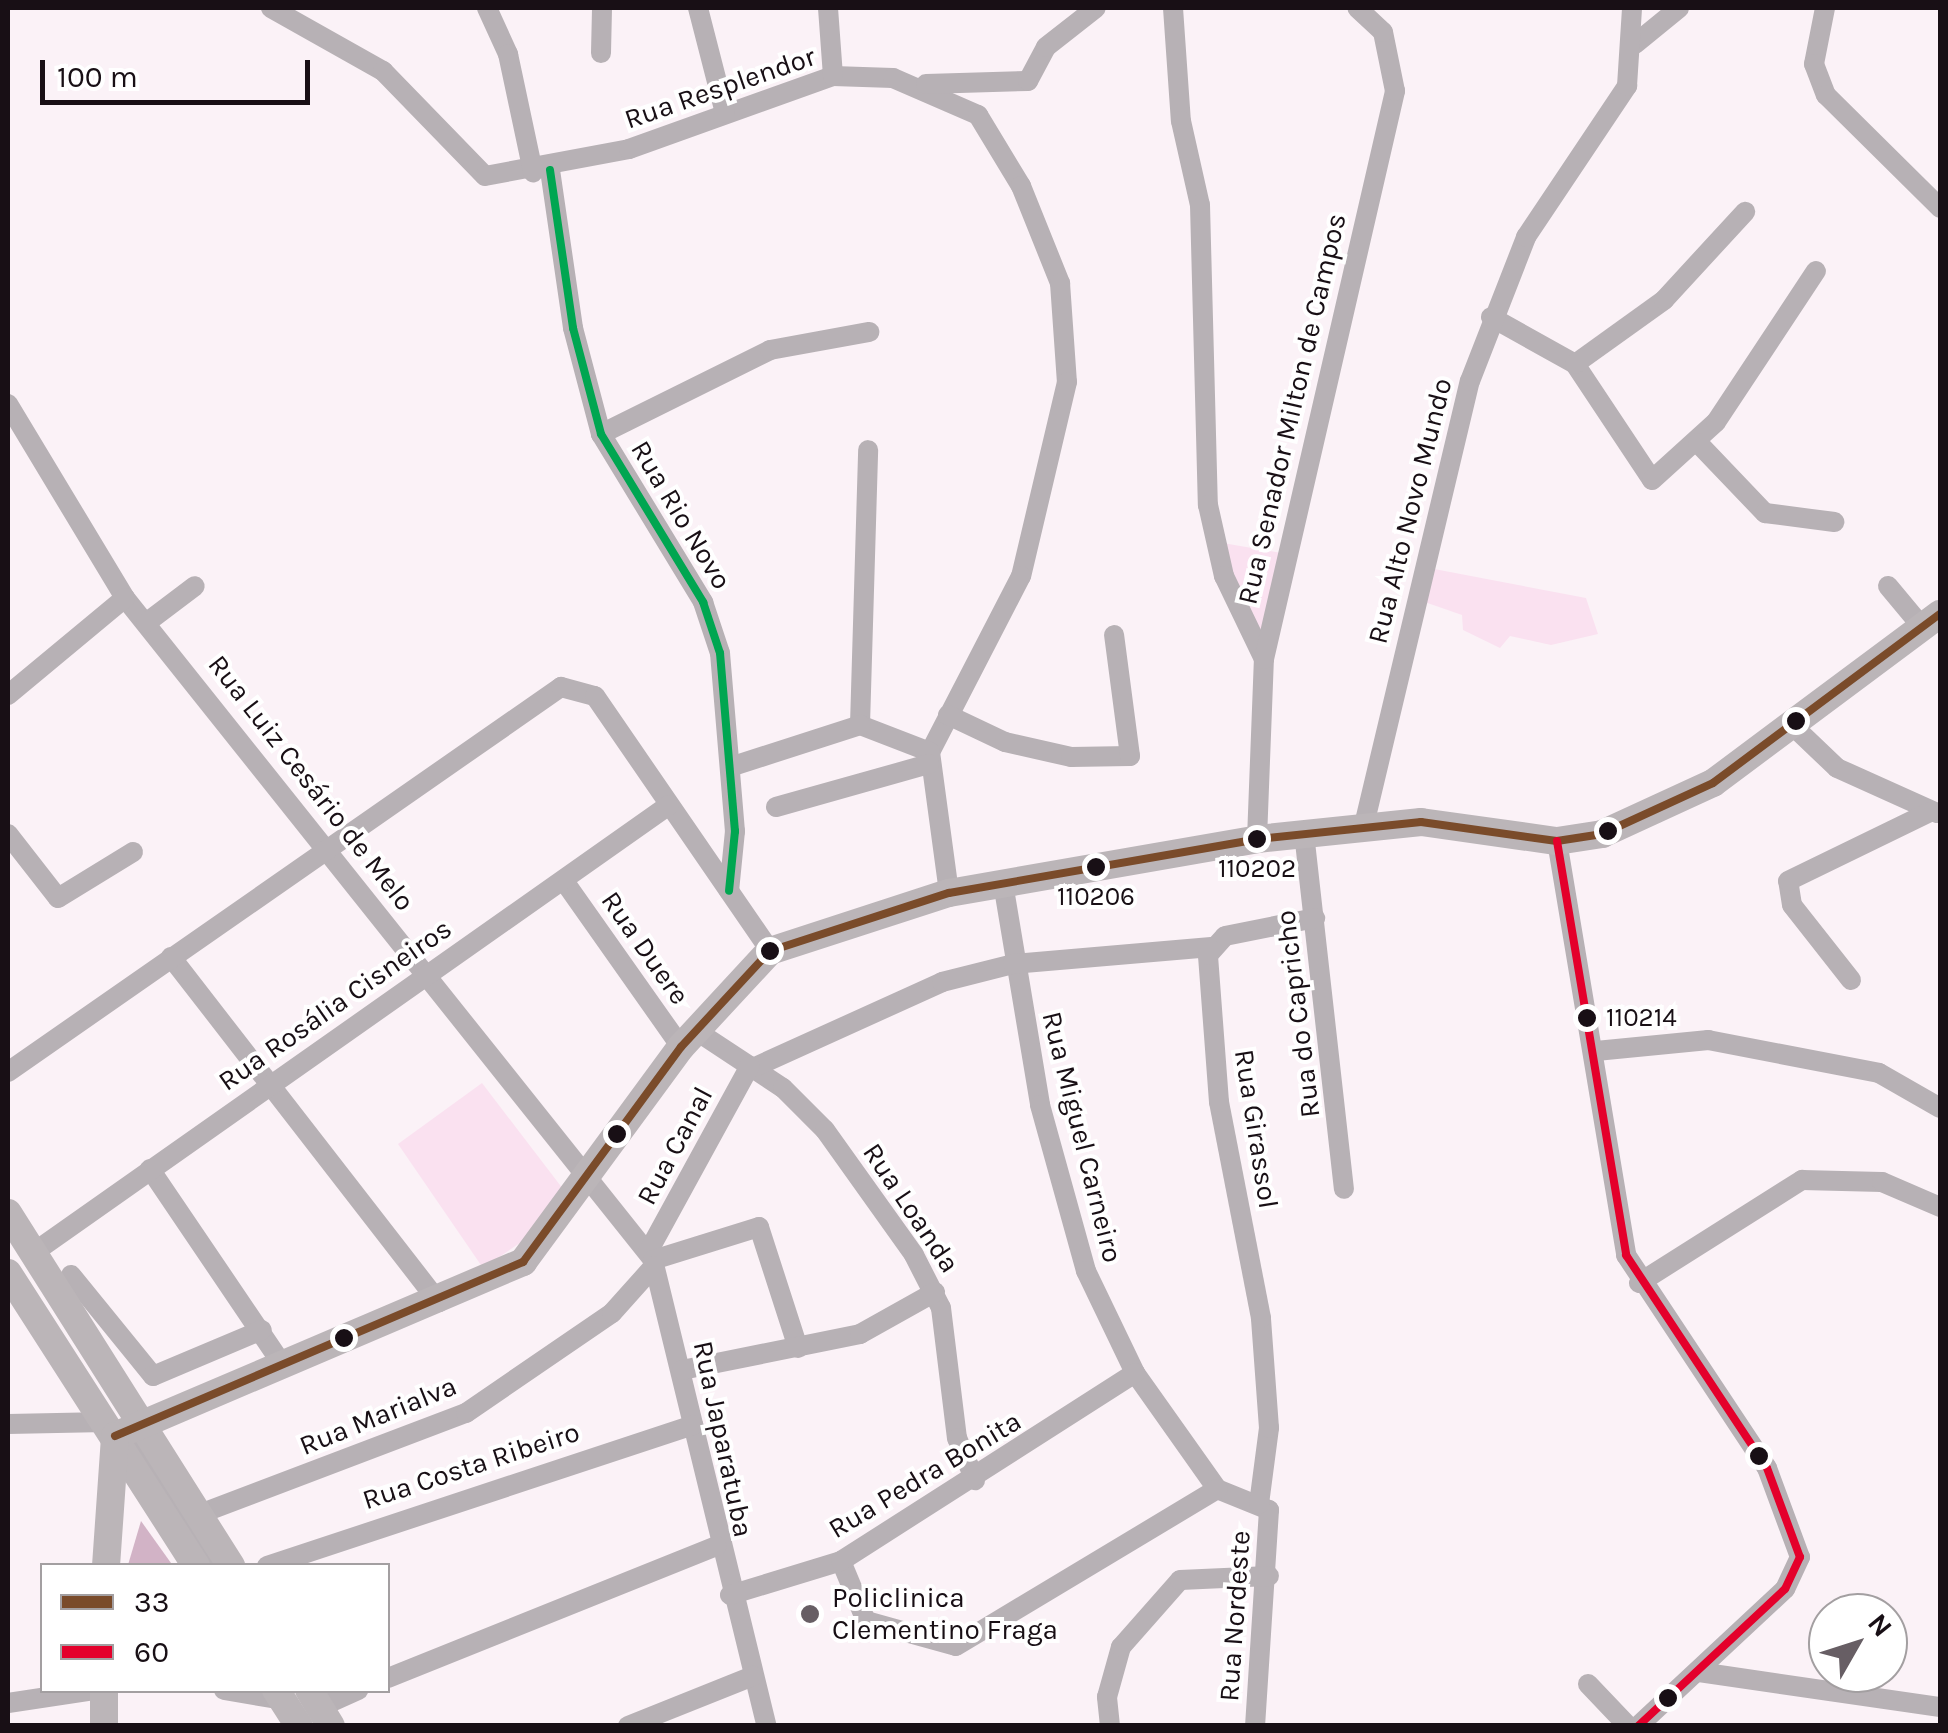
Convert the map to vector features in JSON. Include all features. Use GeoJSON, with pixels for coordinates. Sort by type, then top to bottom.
{"type":"FeatureCollection","features":[{"type":"Feature","properties":{"kind":"main road"},"geometry":{"type":"LineString","coordinates":[[119,1426],[284,1367],[523,1262],[588,1184],[688,1039],[770,951],[950,893],[1257,838],[1364,825],[1448,823],[1557,841],[1602,834],[1680,802],[1932,621]]}},
{"type":"Feature","properties":{"kind":"main road"},"geometry":{"type":"LineString","coordinates":[[8,1213],[33,1253],[157,1503],[194,1563]]}},
{"type":"Feature","properties":{"kind":"main road"},"geometry":{"type":"LineString","coordinates":[[8,1273],[119,1426],[198,1514],[230,1563]]}},
{"type":"Feature","properties":{"kind":"main road"},"geometry":{"type":"LineString","coordinates":[[106,1563],[119,1426]]}},
{"type":"Feature","properties":{"kind":"main road"},"geometry":{"type":"LineString","coordinates":[[107,1532],[130,1510],[157,1503]]}},
{"type":"Feature","properties":{"kind":"main road"},"geometry":{"type":"LineString","coordinates":[[104,1693],[104,1726]]}},
{"type":"Feature","properties":{"kind":"street","name":"Rua Resplendor"},"geometry":{"type":"LineString","coordinates":[[271,8],[383,71],[484,176],[541,171],[833,76],[914,85],[978,115],[1002,152],[1046,242],[1066,325],[1064,412],[1039,520],[994,638],[948,715],[929,758]]}},
{"type":"Feature","properties":{"kind":"street","name":"Rua Rio Novo"},"geometry":{"type":"LineString","coordinates":[[487,8],[508,54],[541,171],[573,328],[601,434],[712,623],[730,768],[730,891]]}},
{"type":"Feature","properties":{"kind":"street"},"geometry":{"type":"LineString","coordinates":[[601,53],[602,8]]}},
{"type":"Feature","properties":{"kind":"street"},"geometry":{"type":"LineString","coordinates":[[698,8],[725,113]]}},
{"type":"Feature","properties":{"kind":"street"},"geometry":{"type":"LineString","coordinates":[[828,8],[833,76]]}},
{"type":"Feature","properties":{"kind":"street"},"geometry":{"type":"LineString","coordinates":[[914,85],[1028,81],[1046,47],[1096,8]]}},
{"type":"Feature","properties":{"kind":"street"},"geometry":{"type":"LineString","coordinates":[[1173,8],[1182,121],[1200,204],[1206,491],[1224,576],[1264,659]]}},
{"type":"Feature","properties":{"kind":"street","name":"Rua Senador Milton de Campos"},"geometry":{"type":"LineString","coordinates":[[1257,838],[1264,659],[1395,91],[1383,32],[1357,8]]}},
{"type":"Feature","properties":{"kind":"street"},"geometry":{"type":"LineString","coordinates":[[1636,44],[1679,8]]}},
{"type":"Feature","properties":{"kind":"street"},"geometry":{"type":"LineString","coordinates":[[1825,8],[1814,64],[1835,108],[1940,208]]}},
{"type":"Feature","properties":{"kind":"street","name":"Rua Alto Novo Mundo"},"geometry":{"type":"LineString","coordinates":[[1364,825],[1446,458],[1491,318],[1539,214],[1617,106],[1636,44],[1627,12]]}},
{"type":"Feature","properties":{"kind":"street"},"geometry":{"type":"LineString","coordinates":[[1575,364],[1664,300],[1745,212]]}},
{"type":"Feature","properties":{"kind":"street"},"geometry":{"type":"LineString","coordinates":[[1491,318],[1575,364],[1652,480],[1698,443],[1816,271]]}},
{"type":"Feature","properties":{"kind":"street"},"geometry":{"type":"LineString","coordinates":[[601,434],[770,350],[869,332]]}},
{"type":"Feature","properties":{"kind":"street","name":"Rua Luiz Cesário de Melo"},"geometry":{"type":"LineString","coordinates":[[8,404],[126,598],[325,843],[588,1184]]}},
{"type":"Feature","properties":{"kind":"street"},"geometry":{"type":"LineString","coordinates":[[1698,443],[1744,495],[1781,520],[1834,522]]}},
{"type":"Feature","properties":{"kind":"street"},"geometry":{"type":"LineString","coordinates":[[860,725],[868,450]]}},
{"type":"Feature","properties":{"kind":"street"},"geometry":{"type":"LineString","coordinates":[[146,623],[196,586]]}},
{"type":"Feature","properties":{"kind":"street"},"geometry":{"type":"LineString","coordinates":[[1888,586],[1932,621]]}},
{"type":"Feature","properties":{"kind":"street"},"geometry":{"type":"LineString","coordinates":[[8,694],[126,598]]}},
{"type":"Feature","properties":{"kind":"street"},"geometry":{"type":"LineString","coordinates":[[948,715],[1005,742],[1071,757],[1134,753],[1114,635]]}},
{"type":"Feature","properties":{"kind":"street"},"geometry":{"type":"LineString","coordinates":[[8,1072],[325,843],[561,687],[595,696],[770,951]]}},
{"type":"Feature","properties":{"kind":"street"},"geometry":{"type":"LineString","coordinates":[[730,768],[860,725],[929,758]]}},
{"type":"Feature","properties":{"kind":"street"},"geometry":{"type":"LineString","coordinates":[[1792,725],[1837,768],[1934,813]]}},
{"type":"Feature","properties":{"kind":"street"},"geometry":{"type":"LineString","coordinates":[[776,807],[929,758]]}},
{"type":"Feature","properties":{"kind":"street"},"geometry":{"type":"LineString","coordinates":[[929,758],[950,893]]}},
{"type":"Feature","properties":{"kind":"street","name":"Rua Rosália Cisneiros"},"geometry":{"type":"LineString","coordinates":[[33,1253],[670,805]]}},
{"type":"Feature","properties":{"kind":"street"},"geometry":{"type":"LineString","coordinates":[[1851,980],[1792,905],[1788,881],[1934,813]]}},
{"type":"Feature","properties":{"kind":"street","name":"Rua do Capricho"},"geometry":{"type":"LineString","coordinates":[[1304,832],[1344,1189]]}},
{"type":"Feature","properties":{"kind":"street"},"geometry":{"type":"LineString","coordinates":[[8,834],[58,898],[133,852]]}},
{"type":"Feature","properties":{"kind":"street"},"geometry":{"type":"LineString","coordinates":[[1557,841],[1596,1051],[1614,1209],[1639,1282],[1767,1468],[1800,1557],[1784,1589],[1638,1726]]}},
{"type":"Feature","properties":{"kind":"street","name":"Rua Duere"},"geometry":{"type":"LineString","coordinates":[[564,880],[688,1039]]}},
{"type":"Feature","properties":{"kind":"street","name":"Rua Miguel Carneiro"},"geometry":{"type":"LineString","coordinates":[[1003,883],[1013,964],[1077,1245],[1134,1374],[1217,1490]]}},
{"type":"Feature","properties":{"kind":"street"},"geometry":{"type":"LineString","coordinates":[[753,1066],[942,982],[1013,964],[1211,947],[1315,918]]}},
{"type":"Feature","properties":{"kind":"street","name":"Rua Girassol"},"geometry":{"type":"LineString","coordinates":[[1211,947],[1219,1102],[1256,1279],[1269,1428],[1264,1507]]}},
{"type":"Feature","properties":{"kind":"street"},"geometry":{"type":"LineString","coordinates":[[171,956],[439,1302]]}},
{"type":"Feature","properties":{"kind":"street","name":"Rua Loanda"},"geometry":{"type":"LineString","coordinates":[[688,1039],[753,1066],[824,1130],[936,1292],[957,1438],[974,1480]]}},
{"type":"Feature","properties":{"kind":"street"},"geometry":{"type":"LineString","coordinates":[[1596,1051],[1708,1040],[1878,1073],[1940,1108]]}},
{"type":"Feature","properties":{"kind":"street","name":"Rua Canal"},"geometry":{"type":"LineString","coordinates":[[651,1260],[753,1066]]}},
{"type":"Feature","properties":{"kind":"street"},"geometry":{"type":"LineString","coordinates":[[150,1169],[284,1367]]}},
{"type":"Feature","properties":{"kind":"street"},"geometry":{"type":"LineString","coordinates":[[1639,1282],[1802,1180],[1882,1182],[1940,1207]]}},
{"type":"Feature","properties":{"kind":"street","name":"Rua Japaratuba"},"geometry":{"type":"LineString","coordinates":[[588,1184],[651,1260],[682,1370],[716,1546],[768,1726]]}},
{"type":"Feature","properties":{"kind":"street"},"geometry":{"type":"LineString","coordinates":[[651,1260],[759,1227],[798,1348]]}},
{"type":"Feature","properties":{"kind":"street","name":"Rua Marialva"},"geometry":{"type":"LineString","coordinates":[[198,1514],[466,1413],[573,1343],[651,1260]]}},
{"type":"Feature","properties":{"kind":"street"},"geometry":{"type":"LineString","coordinates":[[72,1275],[152,1376],[202,1362],[262,1330]]}},
{"type":"Feature","properties":{"kind":"street"},"geometry":{"type":"LineString","coordinates":[[682,1370],[860,1334],[936,1292]]}},
{"type":"Feature","properties":{"kind":"street"},"geometry":{"type":"LineString","coordinates":[[202,1362],[218,1391]]}},
{"type":"Feature","properties":{"kind":"street","name":"Rua Pedra Bonita"},"geometry":{"type":"LineString","coordinates":[[730,1595],[841,1560],[974,1480],[1134,1374]]}},
{"type":"Feature","properties":{"kind":"street"},"geometry":{"type":"LineString","coordinates":[[8,1424],[119,1426]]}},
{"type":"Feature","properties":{"kind":"street","name":"Rua Costa Ribeiro"},"geometry":{"type":"LineString","coordinates":[[276,1563],[693,1425]]}},
{"type":"Feature","properties":{"kind":"street"},"geometry":{"type":"LineString","coordinates":[[128,1432],[209,1563]]}},
{"type":"Feature","properties":{"kind":"street"},"geometry":{"type":"LineString","coordinates":[[841,1560],[866,1621],[956,1646],[1217,1490],[1264,1507]]}},
{"type":"Feature","properties":{"kind":"street","name":"Rua Nordeste"},"geometry":{"type":"LineString","coordinates":[[1255,1726],[1270,1576],[1264,1507]]}},
{"type":"Feature","properties":{"kind":"street"},"geometry":{"type":"LineString","coordinates":[[390,1677],[716,1546]]}},
{"type":"Feature","properties":{"kind":"street"},"geometry":{"type":"LineString","coordinates":[[1110,1726],[1107,1697],[1121,1647],[1180,1580],[1270,1576]]}},
{"type":"Feature","properties":{"kind":"street"},"geometry":{"type":"LineString","coordinates":[[1699,1672],[1940,1707]]}},
{"type":"Feature","properties":{"kind":"street"},"geometry":{"type":"LineString","coordinates":[[628,1726],[752,1676]]}},
{"type":"Feature","properties":{"kind":"street"},"geometry":{"type":"LineString","coordinates":[[1588,1684],[1628,1726]]}},
{"type":"Feature","properties":{"kind":"street"},"geometry":{"type":"LineString","coordinates":[[8,1702],[72,1693]]}},
{"type":"Feature","properties":{"kind":"street"},"geometry":{"type":"LineString","coordinates":[[238,1693],[303,1707],[348,1693]]}},
{"type":"Feature","properties":{"kind":"shaded area"},"geometry":{"type":"Polygon","coordinates":[[[1223,543],[1287,554],[1266,651],[1236,609],[1223,543]]]}},
{"type":"Feature","properties":{"kind":"shaded area"},"geometry":{"type":"Polygon","coordinates":[[[1429,568],[1586,598],[1598,634],[1551,645],[1510,636],[1500,648],[1463,630],[1462,615],[1416,599],[1429,568]]]}},
{"type":"Feature","properties":{"kind":"shaded area"},"geometry":{"type":"Polygon","coordinates":[[[482,1083],[563,1189],[536,1232],[483,1268],[398,1144],[482,1083]]]}},
{"type":"Feature","properties":{"kind":"shaded area"},"geometry":{"type":"Polygon","coordinates":[[[141,1521],[171,1563],[129,1563],[141,1521]]]}},
{"type":"Feature","properties":{"kind":"transit line"},"geometry":{"type":"LineString","coordinates":[[550,170],[573,328],[601,434],[703,602],[720,653],[735,831],[729,891]]}},
{"type":"Feature","properties":{"kind":"transit line","name":"33"},"geometry":{"type":"LineString","coordinates":[[115,1436],[523,1262],[681,1047],[770,951],[949,893],[1257,839],[1421,822],[1557,841],[1602,834],[1713,783],[1940,614]]}},
{"type":"Feature","properties":{"kind":"transit line","name":"60"},"geometry":{"type":"LineString","coordinates":[[1557,841],[1626,1255],[1767,1468],[1800,1557],[1785,1589],[1638,1726]]}},
{"type":"Feature","properties":{"kind":"place","name":"110202"},"geometry":{"type":"Point","coordinates":[1257,839]}},
{"type":"Feature","properties":{"kind":"place","name":"110206"},"geometry":{"type":"Point","coordinates":[1096,867]}},
{"type":"Feature","properties":{"kind":"place","name":"110214"},"geometry":{"type":"Point","coordinates":[1587,1018]}},
{"type":"Feature","properties":{"kind":"place","name":"Policlinica Clementino Fraga"},"geometry":{"type":"Point","coordinates":[810,1614]}}]}
